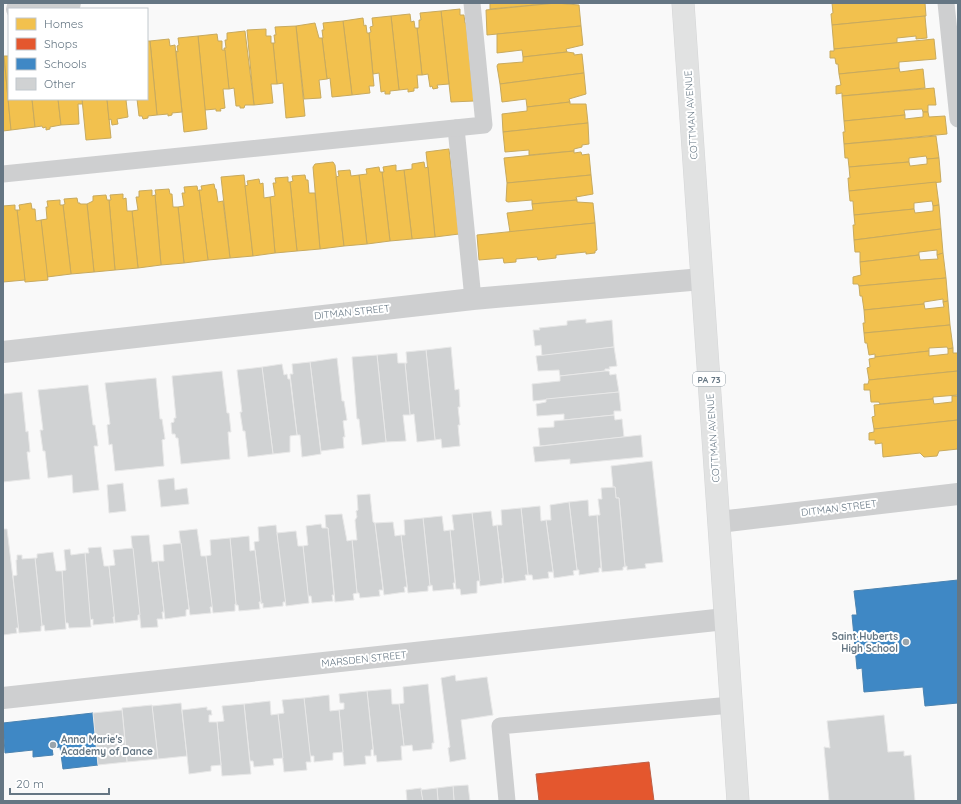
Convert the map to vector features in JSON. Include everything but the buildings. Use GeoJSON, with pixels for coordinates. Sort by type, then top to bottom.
{"type":"FeatureCollection","features":[{"type":"Feature","properties":{"kind":"main road","name":"COTTMAN AVENUE"},"geometry":{"type":"LineString","coordinates":[[683,3],[719,522],[724,620],[738,801]]}},
{"type":"Feature","properties":{"kind":"street"},"geometry":{"type":"LineString","coordinates":[[26,8],[70,3]]}},
{"type":"Feature","properties":{"kind":"street","name":"DITMAN STREET"},"geometry":{"type":"LineString","coordinates":[[3,352],[473,299],[702,279]]}},
{"type":"Feature","properties":{"kind":"street","name":"DITMAN STREET"},"geometry":{"type":"LineString","coordinates":[[719,522],[958,494]]}},
{"type":"Feature","properties":{"kind":"street","name":"MARSDEN STREET"},"geometry":{"type":"LineString","coordinates":[[3,698],[724,620]]}},
{"type":"Feature","properties":{"kind":"lane"},"geometry":{"type":"LineString","coordinates":[[3,174],[484,125],[472,3]]}},
{"type":"Feature","properties":{"kind":"lane"},"geometry":{"type":"LineString","coordinates":[[946,3],[958,119]]}},
{"type":"Feature","properties":{"kind":"lane"},"geometry":{"type":"LineString","coordinates":[[456,128],[473,299]]}},
{"type":"Feature","properties":{"kind":"lane"},"geometry":{"type":"LineString","coordinates":[[507,801],[500,726],[731,705]]}},
{"type":"Feature","properties":{"kind":"place","name":"Saint Huberts High School"},"geometry":{"type":"Point","coordinates":[906,642]}},
{"type":"Feature","properties":{"kind":"place","name":"Anna Marie's Academy of Dance"},"geometry":{"type":"Point","coordinates":[53,745]}}]}
